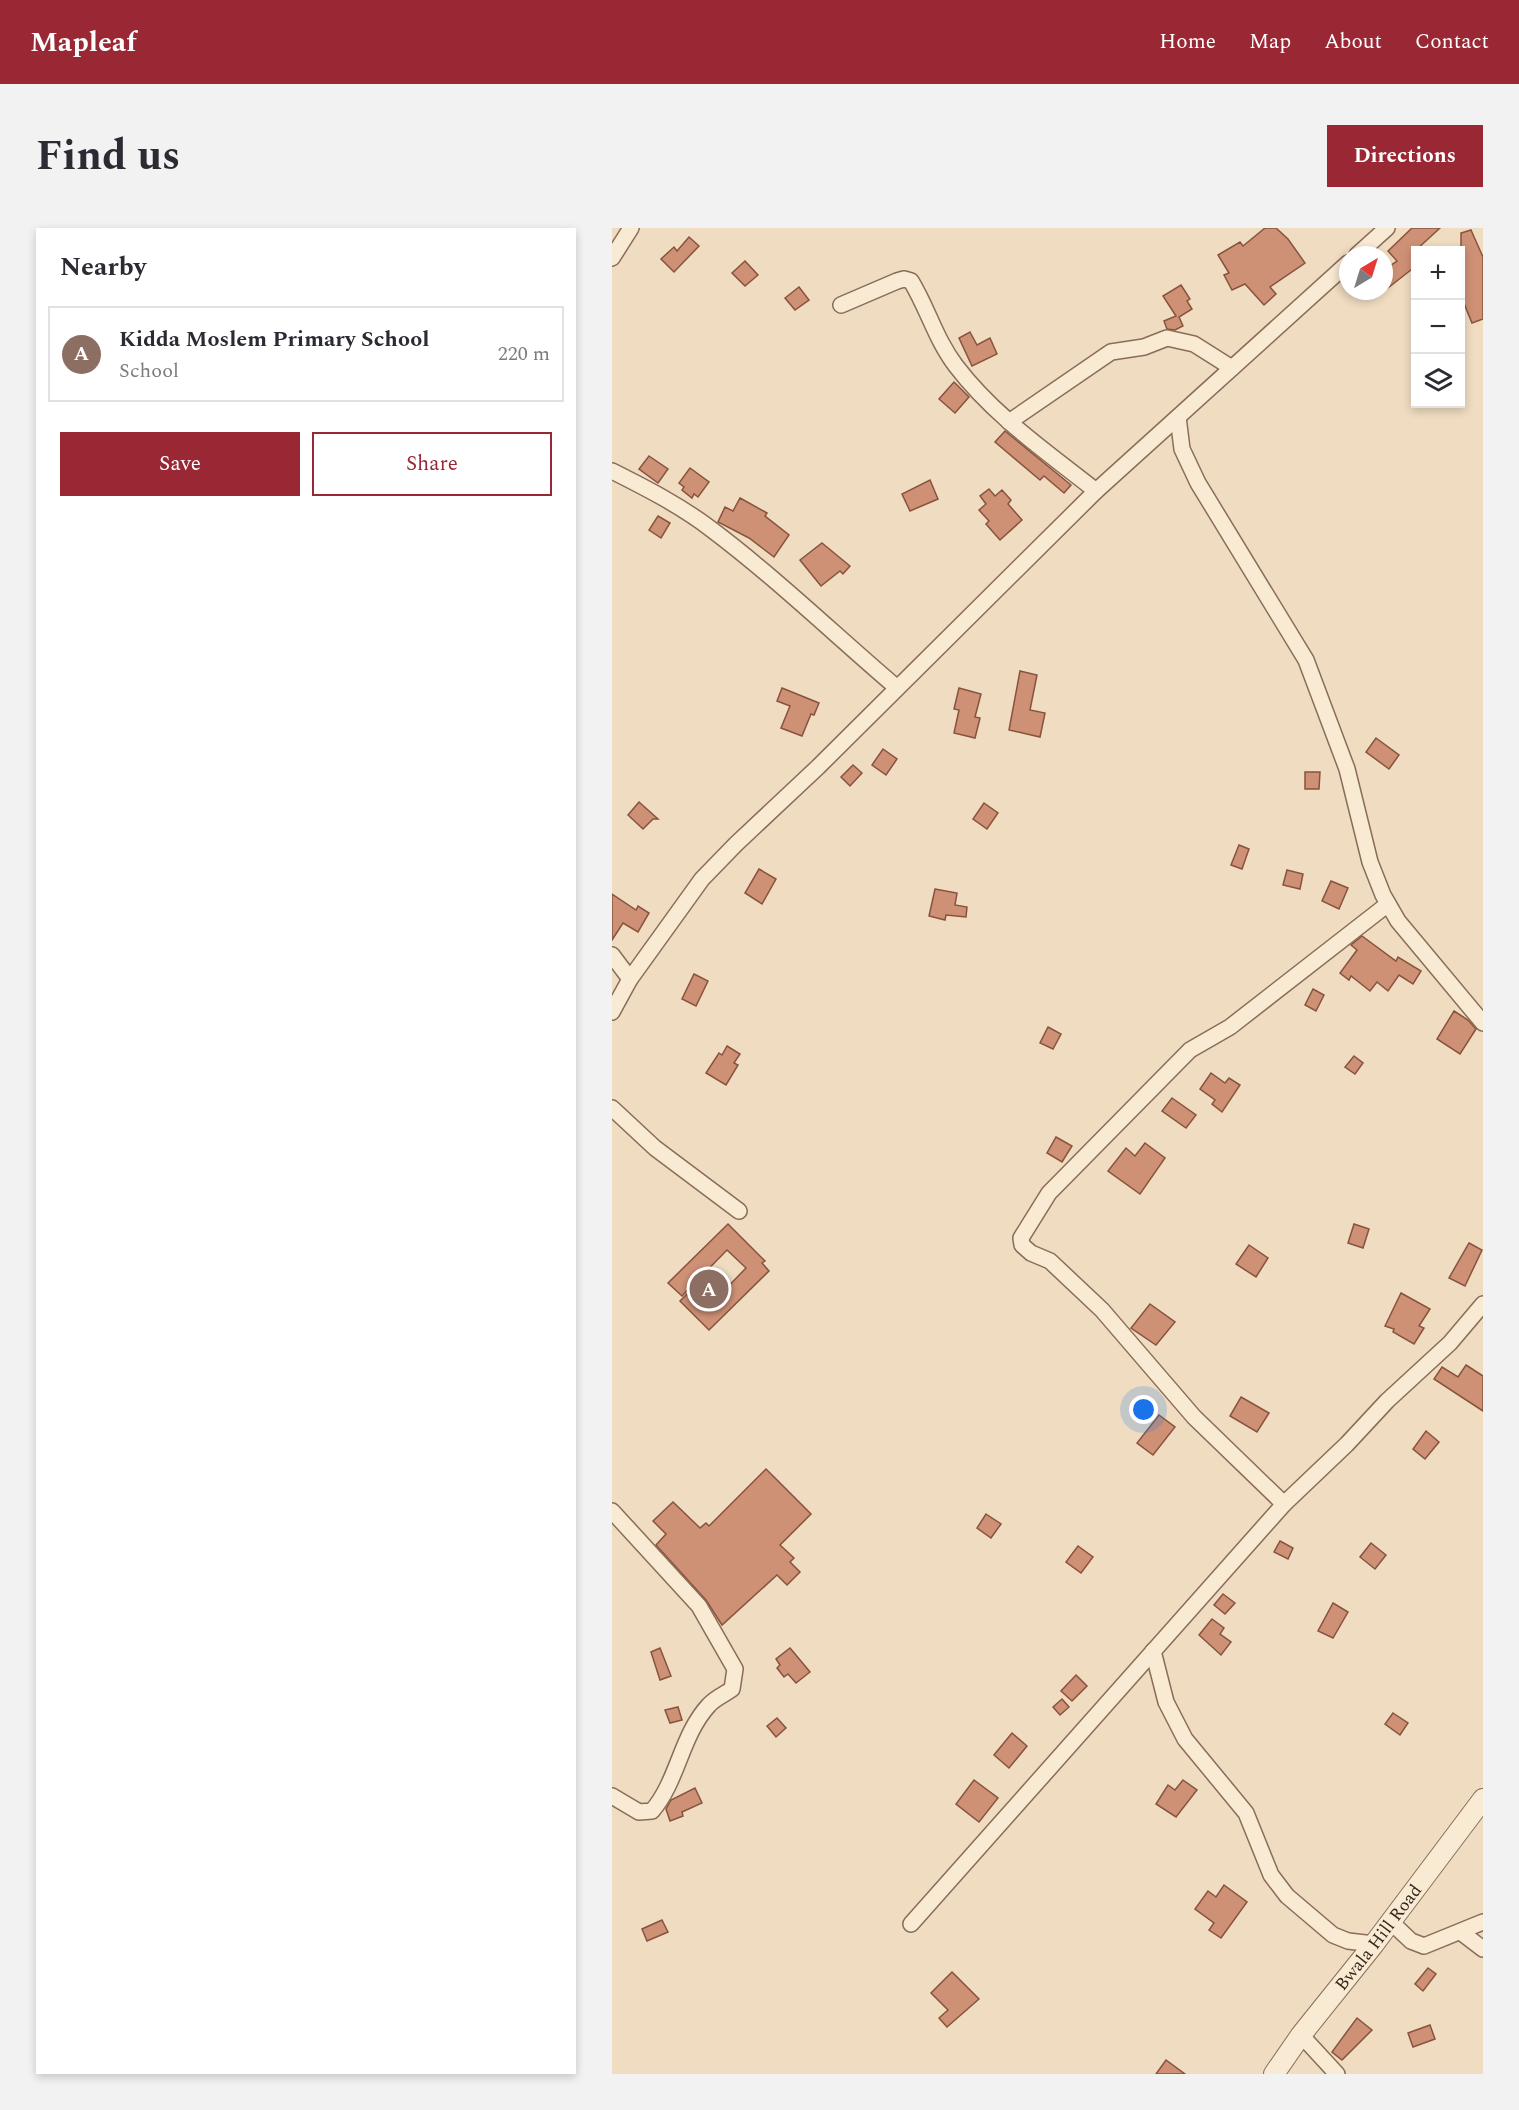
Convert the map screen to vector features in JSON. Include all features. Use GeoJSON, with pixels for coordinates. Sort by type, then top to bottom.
{"type":"FeatureCollection","features":[{"type":"Feature","properties":{"kind":"street"},"geometry":{"type":"LineString","coordinates":[[612,258],[631,228]]}},
{"type":"Feature","properties":{"kind":"street"},"geometry":{"type":"LineString","coordinates":[[1367,246],[1387,228]]}},
{"type":"Feature","properties":{"kind":"street"},"geometry":{"type":"LineString","coordinates":[[612,1012],[630,979],[702,879],[1096,491],[1339,271]]}},
{"type":"Feature","properties":{"kind":"street"},"geometry":{"type":"LineString","coordinates":[[841,305],[897,281],[904,279],[911,281],[936,336],[956,366],[1009,422],[1096,491]]}},
{"type":"Feature","properties":{"kind":"street"},"geometry":{"type":"LineString","coordinates":[[1009,422],[1111,352],[1144,347],[1167,338],[1194,344],[1232,368]]}},
{"type":"Feature","properties":{"kind":"street"},"geometry":{"type":"LineString","coordinates":[[1178,417],[1182,449],[1198,483],[1306,660],[1347,769],[1370,862],[1388,904],[1398,921],[1483,1023]]}},
{"type":"Feature","properties":{"kind":"street"},"geometry":{"type":"LineString","coordinates":[[612,471],[646,488],[710,528],[788,591],[896,687]]}},
{"type":"Feature","properties":{"kind":"street"},"geometry":{"type":"LineString","coordinates":[[1284,1504],[1194,1417],[1102,1310],[1050,1261],[1031,1253],[1022,1245],[1022,1238],[1048,1193],[1190,1050],[1230,1027],[1388,904]]}},
{"type":"Feature","properties":{"kind":"street"},"geometry":{"type":"LineString","coordinates":[[612,955],[630,979]]}},
{"type":"Feature","properties":{"kind":"street"},"geometry":{"type":"LineString","coordinates":[[612,1108],[655,1148],[739,1211]]}},
{"type":"Feature","properties":{"kind":"street"},"geometry":{"type":"LineString","coordinates":[[911,1924],[1284,1504],[1450,1343],[1483,1304]]}},
{"type":"Feature","properties":{"kind":"street"},"geometry":{"type":"LineString","coordinates":[[612,1511],[699,1606],[735,1669],[732,1689],[709,1704],[680,1756],[663,1798],[652,1811],[639,1812],[612,1796]]}},
{"type":"Feature","properties":{"kind":"street"},"geometry":{"type":"LineString","coordinates":[[1153,1652],[1166,1702],[1185,1739],[1246,1813],[1271,1875],[1287,1896],[1333,1935],[1347,1941],[1374,1944]]}},
{"type":"Feature","properties":{"kind":"street","name":"Bwala Hill Road"},"geometry":{"type":"LineString","coordinates":[[1274,2074],[1301,2035],[1391,1922],[1483,1799]]}},
{"type":"Feature","properties":{"kind":"street"},"geometry":{"type":"LineString","coordinates":[[1391,1922],[1411,1941],[1424,1946],[1462,1933],[1483,1922]]}},
{"type":"Feature","properties":{"kind":"street"},"geometry":{"type":"LineString","coordinates":[[1462,1933],[1483,1949]]}},
{"type":"Feature","properties":{"kind":"street"},"geometry":{"type":"LineString","coordinates":[[1301,2035],[1337,2074]]}},
{"type":"Feature","properties":{"kind":"building"},"geometry":{"type":"Polygon","coordinates":[[[1265,228],[1276,228],[1288,239],[1305,263],[1270,287],[1276,294],[1264,305],[1245,284],[1232,290],[1224,275],[1229,273],[1218,255],[1240,242],[1243,246],[1265,228]]]}},
{"type":"Feature","properties":{"kind":"building"},"geometry":{"type":"Polygon","coordinates":[[[1412,228],[1440,228],[1420,246],[1411,246],[1411,270],[1393,284],[1393,264],[1397,261],[1393,257],[1393,246],[1412,228]]]}},
{"type":"Feature","properties":{"kind":"building"},"geometry":{"type":"Polygon","coordinates":[[[1471,230],[1483,257],[1483,319],[1472,323],[1465,306],[1465,246],[1461,246],[1461,233],[1471,230]]]}},
{"type":"Feature","properties":{"kind":"building"},"geometry":{"type":"Polygon","coordinates":[[[689,237],[699,246],[674,272],[661,259],[674,247],[677,251],[689,237]]]}},
{"type":"Feature","properties":{"kind":"building"},"geometry":{"type":"Polygon","coordinates":[[[745,261],[758,275],[745,286],[732,273],[745,261]]]}},
{"type":"Feature","properties":{"kind":"building"},"geometry":{"type":"Polygon","coordinates":[[[1181,285],[1190,299],[1187,301],[1192,309],[1179,317],[1183,326],[1175,330],[1167,329],[1164,321],[1176,316],[1163,296],[1181,285]]]}},
{"type":"Feature","properties":{"kind":"building"},"geometry":{"type":"Polygon","coordinates":[[[799,287],[809,300],[795,310],[785,298],[799,287]]]}},
{"type":"Feature","properties":{"kind":"building"},"geometry":{"type":"Polygon","coordinates":[[[970,332],[977,345],[990,338],[997,354],[972,366],[959,338],[970,332]]]}},
{"type":"Feature","properties":{"kind":"building"},"geometry":{"type":"Polygon","coordinates":[[[954,382],[969,397],[955,413],[939,399],[954,382]]]}},
{"type":"Feature","properties":{"kind":"building"},"geometry":{"type":"Polygon","coordinates":[[[1005,431],[1071,485],[1064,493],[1044,476],[1040,480],[995,442],[1005,431]]]}},
{"type":"Feature","properties":{"kind":"building"},"geometry":{"type":"Polygon","coordinates":[[[649,456],[668,469],[658,483],[639,469],[649,456]]]}},
{"type":"Feature","properties":{"kind":"building"},"geometry":{"type":"Polygon","coordinates":[[[690,468],[709,482],[698,497],[694,494],[692,498],[682,490],[684,487],[679,483],[690,468]]]}},
{"type":"Feature","properties":{"kind":"building"},"geometry":{"type":"Polygon","coordinates":[[[930,480],[938,499],[910,511],[902,494],[930,480]]]}},
{"type":"Feature","properties":{"kind":"building"},"geometry":{"type":"Polygon","coordinates":[[[989,489],[995,496],[1002,490],[1011,500],[1008,504],[1022,520],[1000,540],[986,524],[989,521],[979,510],[986,504],[980,496],[989,489]]]}},
{"type":"Feature","properties":{"kind":"building"},"geometry":{"type":"Polygon","coordinates":[[[740,498],[767,513],[765,516],[789,535],[774,557],[749,538],[718,522],[725,507],[733,511],[740,498]]]}},
{"type":"Feature","properties":{"kind":"building"},"geometry":{"type":"Polygon","coordinates":[[[658,516],[670,523],[661,538],[649,530],[658,516]]]}},
{"type":"Feature","properties":{"kind":"building"},"geometry":{"type":"Polygon","coordinates":[[[822,543],[850,566],[843,574],[840,571],[821,586],[800,560],[822,543]]]}},
{"type":"Feature","properties":{"kind":"building"},"geometry":{"type":"Polygon","coordinates":[[[1020,671],[1037,675],[1030,710],[1045,713],[1040,737],[1009,730],[1020,671]]]}},
{"type":"Feature","properties":{"kind":"building"},"geometry":{"type":"Polygon","coordinates":[[[782,688],[819,703],[814,715],[811,714],[802,736],[781,728],[790,706],[777,701],[782,688]]]}},
{"type":"Feature","properties":{"kind":"building"},"geometry":{"type":"Polygon","coordinates":[[[959,688],[981,694],[975,717],[980,718],[975,738],[954,733],[959,710],[954,709],[959,688]]]}},
{"type":"Feature","properties":{"kind":"building"},"geometry":{"type":"Polygon","coordinates":[[[1376,738],[1399,755],[1389,769],[1366,752],[1376,738]]]}},
{"type":"Feature","properties":{"kind":"building"},"geometry":{"type":"Polygon","coordinates":[[[883,749],[897,759],[886,775],[872,765],[883,749]]]}},
{"type":"Feature","properties":{"kind":"building"},"geometry":{"type":"Polygon","coordinates":[[[853,765],[862,773],[850,786],[841,777],[853,765]]]}},
{"type":"Feature","properties":{"kind":"building"},"geometry":{"type":"Polygon","coordinates":[[[1305,772],[1320,772],[1319,789],[1305,789],[1305,772]]]}},
{"type":"Feature","properties":{"kind":"building"},"geometry":{"type":"Polygon","coordinates":[[[639,802],[658,819],[653,819],[643,829],[628,815],[639,802]]]}},
{"type":"Feature","properties":{"kind":"building"},"geometry":{"type":"Polygon","coordinates":[[[984,803],[998,813],[987,829],[973,819],[984,803]]]}},
{"type":"Feature","properties":{"kind":"building"},"geometry":{"type":"Polygon","coordinates":[[[1239,845],[1249,849],[1242,869],[1231,865],[1239,845]]]}},
{"type":"Feature","properties":{"kind":"building"},"geometry":{"type":"Polygon","coordinates":[[[759,869],[776,879],[762,904],[745,893],[759,869]]]}},
{"type":"Feature","properties":{"kind":"building"},"geometry":{"type":"Polygon","coordinates":[[[1287,870],[1303,874],[1300,889],[1283,885],[1287,870]]]}},
{"type":"Feature","properties":{"kind":"building"},"geometry":{"type":"Polygon","coordinates":[[[1331,881],[1348,888],[1339,909],[1322,901],[1331,881]]]}},
{"type":"Feature","properties":{"kind":"building"},"geometry":{"type":"Polygon","coordinates":[[[935,889],[957,893],[955,905],[967,907],[966,917],[946,915],[945,920],[929,916],[935,889]]]}},
{"type":"Feature","properties":{"kind":"building"},"geometry":{"type":"Polygon","coordinates":[[[612,894],[636,910],[638,906],[649,913],[638,932],[623,923],[612,940],[612,894]]]}},
{"type":"Feature","properties":{"kind":"building"},"geometry":{"type":"Polygon","coordinates":[[[1362,936],[1396,961],[1398,957],[1421,971],[1413,984],[1399,975],[1388,991],[1377,982],[1370,991],[1351,976],[1349,980],[1340,973],[1357,950],[1351,945],[1362,936]]]}},
{"type":"Feature","properties":{"kind":"building"},"geometry":{"type":"Polygon","coordinates":[[[694,974],[708,981],[696,1006],[682,999],[694,974]]]}},
{"type":"Feature","properties":{"kind":"building"},"geometry":{"type":"Polygon","coordinates":[[[1313,989],[1324,995],[1316,1011],[1305,1005],[1313,989]]]}},
{"type":"Feature","properties":{"kind":"building"},"geometry":{"type":"Polygon","coordinates":[[[1454,1011],[1468,1020],[1476,1029],[1460,1054],[1437,1039],[1454,1011]]]}},
{"type":"Feature","properties":{"kind":"building"},"geometry":{"type":"Polygon","coordinates":[[[1048,1027],[1061,1034],[1053,1049],[1040,1043],[1048,1027]]]}},
{"type":"Feature","properties":{"kind":"building"},"geometry":{"type":"Polygon","coordinates":[[[727,1046],[740,1054],[734,1063],[738,1065],[726,1085],[706,1073],[719,1053],[722,1055],[727,1046]]]}},
{"type":"Feature","properties":{"kind":"building"},"geometry":{"type":"Polygon","coordinates":[[[1354,1056],[1363,1063],[1355,1074],[1345,1067],[1354,1056]]]}},
{"type":"Feature","properties":{"kind":"building"},"geometry":{"type":"Polygon","coordinates":[[[1211,1073],[1225,1083],[1229,1078],[1240,1085],[1222,1112],[1212,1104],[1215,1100],[1200,1089],[1211,1073]]]}},
{"type":"Feature","properties":{"kind":"building"},"geometry":{"type":"Polygon","coordinates":[[[1172,1098],[1196,1115],[1186,1128],[1162,1111],[1172,1098]]]}},
{"type":"Feature","properties":{"kind":"building"},"geometry":{"type":"Polygon","coordinates":[[[1056,1137],[1072,1146],[1062,1162],[1047,1153],[1056,1137]]]}},
{"type":"Feature","properties":{"kind":"building"},"geometry":{"type":"Polygon","coordinates":[[[1145,1143],[1165,1158],[1140,1194],[1108,1171],[1126,1148],[1135,1156],[1145,1143]]]}},
{"type":"Feature","properties":{"kind":"building"},"geometry":{"type":"Polygon","coordinates":[[[728,1224],[765,1261],[762,1263],[769,1271],[709,1330],[680,1301],[689,1292],[704,1307],[714,1297],[716,1299],[746,1268],[727,1250],[682,1296],[668,1283],[728,1224]]]}},
{"type":"Feature","properties":{"kind":"building"},"geometry":{"type":"Polygon","coordinates":[[[1354,1224],[1369,1229],[1363,1248],[1348,1243],[1354,1224]]]}},
{"type":"Feature","properties":{"kind":"building"},"geometry":{"type":"Polygon","coordinates":[[[1469,1243],[1482,1250],[1465,1286],[1449,1278],[1469,1243]]]}},
{"type":"Feature","properties":{"kind":"building"},"geometry":{"type":"Polygon","coordinates":[[[1249,1245],[1268,1258],[1256,1277],[1236,1264],[1249,1245]]]}},
{"type":"Feature","properties":{"kind":"building"},"geometry":{"type":"Polygon","coordinates":[[[1401,1293],[1430,1309],[1419,1326],[1424,1328],[1414,1344],[1393,1332],[1394,1329],[1385,1326],[1401,1293]]]}},
{"type":"Feature","properties":{"kind":"building"},"geometry":{"type":"Polygon","coordinates":[[[1150,1304],[1175,1322],[1156,1345],[1131,1328],[1150,1304]]]}},
{"type":"Feature","properties":{"kind":"building"},"geometry":{"type":"Polygon","coordinates":[[[1466,1365],[1483,1376],[1483,1411],[1434,1379],[1442,1367],[1458,1377],[1466,1365]]]}},
{"type":"Feature","properties":{"kind":"building"},"geometry":{"type":"Polygon","coordinates":[[[1241,1397],[1269,1413],[1257,1432],[1230,1416],[1241,1397]]]}},
{"type":"Feature","properties":{"kind":"building"},"geometry":{"type":"Polygon","coordinates":[[[1159,1415],[1175,1427],[1153,1455],[1137,1443],[1159,1415]]]}},
{"type":"Feature","properties":{"kind":"building"},"geometry":{"type":"Polygon","coordinates":[[[1426,1431],[1439,1442],[1425,1459],[1413,1449],[1426,1431]]]}},
{"type":"Feature","properties":{"kind":"building"},"geometry":{"type":"Polygon","coordinates":[[[766,1469],[811,1514],[780,1545],[794,1558],[790,1562],[800,1572],[787,1585],[777,1575],[722,1625],[706,1600],[656,1545],[666,1534],[653,1521],[673,1502],[700,1528],[706,1523],[709,1526],[766,1469]]]}},
{"type":"Feature","properties":{"kind":"building"},"geometry":{"type":"Polygon","coordinates":[[[986,1514],[1001,1524],[991,1538],[977,1528],[986,1514]]]}},
{"type":"Feature","properties":{"kind":"building"},"geometry":{"type":"Polygon","coordinates":[[[1280,1541],[1293,1548],[1288,1559],[1274,1552],[1280,1541]]]}},
{"type":"Feature","properties":{"kind":"building"},"geometry":{"type":"Polygon","coordinates":[[[1371,1543],[1386,1555],[1375,1569],[1360,1557],[1371,1543]]]}},
{"type":"Feature","properties":{"kind":"building"},"geometry":{"type":"Polygon","coordinates":[[[1078,1546],[1093,1557],[1081,1573],[1066,1562],[1078,1546]]]}},
{"type":"Feature","properties":{"kind":"building"},"geometry":{"type":"Polygon","coordinates":[[[1223,1594],[1235,1603],[1225,1614],[1214,1605],[1223,1594]]]}},
{"type":"Feature","properties":{"kind":"building"},"geometry":{"type":"Polygon","coordinates":[[[1333,1603],[1348,1612],[1333,1638],[1318,1631],[1333,1603]]]}},
{"type":"Feature","properties":{"kind":"building"},"geometry":{"type":"Polygon","coordinates":[[[1212,1619],[1224,1628],[1220,1634],[1231,1642],[1221,1655],[1199,1635],[1212,1619]]]}},
{"type":"Feature","properties":{"kind":"building"},"geometry":{"type":"Polygon","coordinates":[[[660,1648],[671,1676],[660,1680],[651,1652],[660,1648]]]}},
{"type":"Feature","properties":{"kind":"building"},"geometry":{"type":"Polygon","coordinates":[[[790,1648],[810,1672],[796,1683],[788,1674],[784,1677],[777,1668],[780,1665],[776,1659],[790,1648]]]}},
{"type":"Feature","properties":{"kind":"building"},"geometry":{"type":"Polygon","coordinates":[[[1076,1675],[1087,1686],[1072,1701],[1061,1691],[1076,1675]]]}},
{"type":"Feature","properties":{"kind":"building"},"geometry":{"type":"Polygon","coordinates":[[[1062,1699],[1069,1707],[1060,1715],[1053,1707],[1062,1699]]]}},
{"type":"Feature","properties":{"kind":"building"},"geometry":{"type":"Polygon","coordinates":[[[678,1707],[682,1720],[670,1723],[665,1710],[678,1707]]]}},
{"type":"Feature","properties":{"kind":"building"},"geometry":{"type":"Polygon","coordinates":[[[1393,1713],[1408,1723],[1400,1735],[1385,1724],[1393,1713]]]}},
{"type":"Feature","properties":{"kind":"building"},"geometry":{"type":"Polygon","coordinates":[[[777,1718],[786,1728],[776,1737],[767,1726],[777,1718]]]}},
{"type":"Feature","properties":{"kind":"building"},"geometry":{"type":"Polygon","coordinates":[[[1012,1733],[1027,1746],[1009,1768],[994,1755],[1012,1733]]]}},
{"type":"Feature","properties":{"kind":"building"},"geometry":{"type":"Polygon","coordinates":[[[974,1780],[998,1798],[979,1822],[956,1804],[974,1780]]]}},
{"type":"Feature","properties":{"kind":"building"},"geometry":{"type":"Polygon","coordinates":[[[1183,1780],[1197,1790],[1176,1817],[1156,1804],[1168,1785],[1175,1790],[1183,1780]]]}},
{"type":"Feature","properties":{"kind":"building"},"geometry":{"type":"Polygon","coordinates":[[[695,1788],[702,1803],[682,1812],[683,1816],[670,1821],[666,1809],[671,1800],[695,1788]]]}},
{"type":"Feature","properties":{"kind":"building"},"geometry":{"type":"Polygon","coordinates":[[[1224,1885],[1247,1902],[1221,1938],[1209,1930],[1214,1923],[1195,1909],[1208,1891],[1216,1897],[1224,1885]]]}},
{"type":"Feature","properties":{"kind":"building"},"geometry":{"type":"Polygon","coordinates":[[[662,1920],[668,1932],[647,1941],[642,1929],[662,1920]]]}},
{"type":"Feature","properties":{"kind":"building"},"geometry":{"type":"Polygon","coordinates":[[[1428,1968],[1436,1974],[1423,1991],[1415,1984],[1428,1968]]]}},
{"type":"Feature","properties":{"kind":"building"},"geometry":{"type":"Polygon","coordinates":[[[952,1972],[979,1999],[947,2027],[939,2018],[948,2010],[931,1993],[952,1972]]]}},
{"type":"Feature","properties":{"kind":"building"},"geometry":{"type":"Polygon","coordinates":[[[1357,2018],[1372,2030],[1342,2060],[1332,2052],[1357,2018]]]}},
{"type":"Feature","properties":{"kind":"building"},"geometry":{"type":"Polygon","coordinates":[[[1430,2025],[1435,2039],[1413,2047],[1408,2033],[1430,2025]]]}},
{"type":"Feature","properties":{"kind":"building"},"geometry":{"type":"Polygon","coordinates":[[[1166,2060],[1185,2074],[1156,2074],[1166,2060]]]}},
{"type":"Feature","properties":{"kind":"place","name":"Kidda Moslem Primary School"},"geometry":{"type":"Point","coordinates":[709,1289]}}]}
